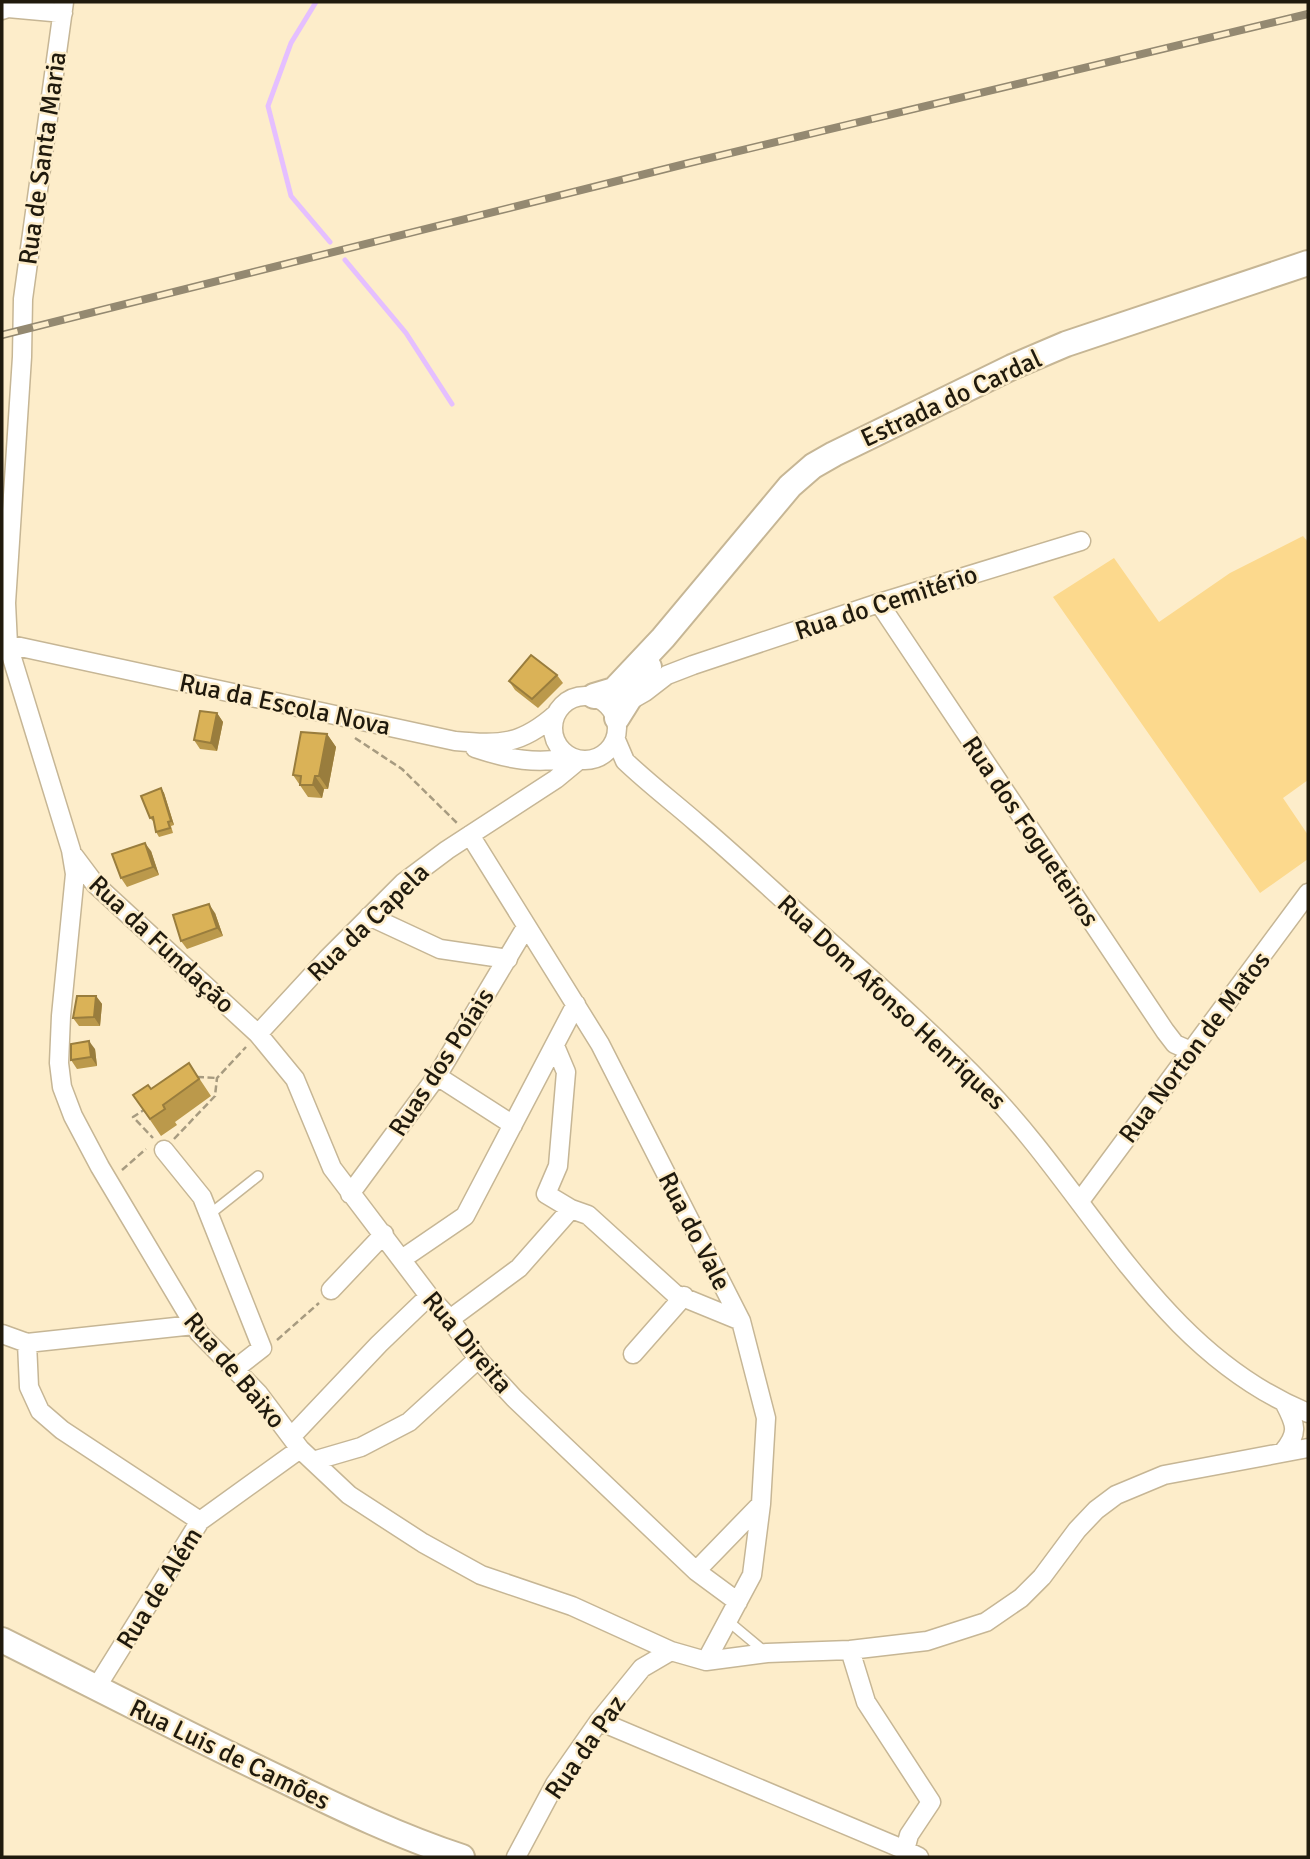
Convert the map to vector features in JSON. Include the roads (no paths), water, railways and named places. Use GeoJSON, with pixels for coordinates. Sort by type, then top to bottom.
{"type":"FeatureCollection","features":[{"type":"Feature","properties":{"kind":"street"},"geometry":{"type":"LineString","coordinates":[[2,10],[63,8]]}},
{"type":"Feature","properties":{"kind":"street","name":"Rua de Santa Maria"},"geometry":{"type":"LineString","coordinates":[[63,8],[23,299],[5,644],[71,850]]}},
{"type":"Feature","properties":{"kind":"street","name":"Estrada do Cardal"},"geometry":{"type":"LineString","coordinates":[[614,715],[614,690],[663,638],[790,486],[823,460],[1066,344],[1308,263]]}},
{"type":"Feature","properties":{"kind":"street","name":"Rua do Cemitério"},"geometry":{"type":"LineString","coordinates":[[614,715],[667,675],[693,665],[879,603],[1081,541]]}},
{"type":"Feature","properties":{"kind":"street","name":"Rua dos Fogueteiros"},"geometry":{"type":"LineString","coordinates":[[879,603],[1165,1031],[1175,1044],[1191,1051]]}},
{"type":"Feature","properties":{"kind":"street","name":"Estrada do Cardal"},"geometry":{"type":"LineString","coordinates":[[614,715],[663,638]]}},
{"type":"Feature","properties":{"kind":"street","name":"Rua da Escola Nova"},"geometry":{"type":"LineString","coordinates":[[5,644],[455,741],[484,744],[522,739],[556,714]]}},
{"type":"Feature","properties":{"kind":"street","name":"Rua do Cemitério"},"geometry":{"type":"LineString","coordinates":[[614,715],[693,665]]}},
{"type":"Feature","properties":{"kind":"street"},"geometry":{"type":"LineString","coordinates":[[455,741],[496,755],[542,762],[579,759],[604,754],[614,715],[583,695],[562,705],[556,714],[553,734],[564,752],[579,759]]}},
{"type":"Feature","properties":{"kind":"street","name":"Rua Dom Afonso Henriques"},"geometry":{"type":"LineString","coordinates":[[614,715],[625,761],[935,1037],[1008,1110],[1117,1252],[1185,1332],[1225,1367],[1284,1404],[1308,1413]]}},
{"type":"Feature","properties":{"kind":"street","name":"Rua Dom Afonso Henriques"},"geometry":{"type":"LineString","coordinates":[[579,759],[609,764],[640,775]]}},
{"type":"Feature","properties":{"kind":"street","name":"Rua da Capela"},"geometry":{"type":"LineString","coordinates":[[258,1034],[403,883],[470,835],[526,800],[579,759]]}},
{"type":"Feature","properties":{"kind":"street","name":"Rua da Capela"},"geometry":{"type":"LineString","coordinates":[[526,800],[543,778],[545,770],[542,762]]}},
{"type":"Feature","properties":{"kind":"street","name":"Rua do Vale"},"geometry":{"type":"LineString","coordinates":[[470,835],[600,1044],[741,1321],[766,1418],[761,1504],[752,1575],[706,1661]]}},
{"type":"Feature","properties":{"kind":"street","name":"Rua da Fundação"},"geometry":{"type":"LineString","coordinates":[[71,850],[95,884],[258,1034]]}},
{"type":"Feature","properties":{"kind":"street","name":"Rua de Baixo"},"geometry":{"type":"LineString","coordinates":[[71,850],[75,874],[61,1016],[59,1063],[62,1087],[73,1116],[109,1182],[194,1325],[258,1392],[301,1449],[349,1495],[481,1575],[572,1606],[671,1651],[706,1661]]}},
{"type":"Feature","properties":{"kind":"street","name":"Rua Norton de Matos"},"geometry":{"type":"LineString","coordinates":[[1080,1201],[1308,893]]}},
{"type":"Feature","properties":{"kind":"street"},"geometry":{"type":"LineString","coordinates":[[369,916],[440,949],[508,959]]}},
{"type":"Feature","properties":{"kind":"street","name":"Ruas dos Poíais"},"geometry":{"type":"LineString","coordinates":[[350,1194],[437,1076],[526,927]]}},
{"type":"Feature","properties":{"kind":"street"},"geometry":{"type":"LineString","coordinates":[[402,1259],[465,1216],[576,1004]]}},
{"type":"Feature","properties":{"kind":"street","name":"Rua Direita"},"geometry":{"type":"LineString","coordinates":[[258,1034],[295,1079],[332,1168],[478,1359],[514,1398],[696,1571],[738,1602]]}},
{"type":"Feature","properties":{"kind":"street"},"geometry":{"type":"LineString","coordinates":[[555,1046],[566,1072],[558,1166],[546,1195],[571,1209],[589,1215],[675,1294],[741,1321]]}},
{"type":"Feature","properties":{"kind":"street"},"geometry":{"type":"LineString","coordinates":[[437,1076],[513,1125]]}},
{"type":"Feature","properties":{"kind":"street"},"geometry":{"type":"LineString","coordinates":[[155,1147],[202,1197],[262,1348],[235,1369]]}},
{"type":"Feature","properties":{"kind":"street"},"geometry":{"type":"LineString","coordinates":[[450,1319],[519,1268],[571,1209]]}},
{"type":"Feature","properties":{"kind":"street"},"geometry":{"type":"LineString","coordinates":[[331,1290],[384,1234]]}},
{"type":"Feature","properties":{"kind":"street"},"geometry":{"type":"LineString","coordinates":[[301,1449],[379,1344],[429,1296]]}},
{"type":"Feature","properties":{"kind":"street"},"geometry":{"type":"LineString","coordinates":[[633,1354],[684,1296]]}},
{"type":"Feature","properties":{"kind":"street"},"geometry":{"type":"LineString","coordinates":[[2,1334],[27,1343],[194,1325]]}},
{"type":"Feature","properties":{"kind":"street"},"geometry":{"type":"LineString","coordinates":[[27,1343],[29,1387],[40,1411],[62,1430],[200,1521]]}},
{"type":"Feature","properties":{"kind":"street"},"geometry":{"type":"LineString","coordinates":[[301,1449],[361,1447],[409,1422],[478,1359]]}},
{"type":"Feature","properties":{"kind":"street"},"geometry":{"type":"LineString","coordinates":[[1283,1452],[1292,1442],[1294,1432],[1294,1420],[1284,1404]]}},
{"type":"Feature","properties":{"kind":"street"},"geometry":{"type":"LineString","coordinates":[[706,1661],[767,1653],[850,1650],[927,1641],[986,1622],[1021,1598],[1042,1577],[1077,1530],[1096,1510],[1116,1495],[1164,1475],[1308,1448]]}},
{"type":"Feature","properties":{"kind":"street","name":"Rua de Além"},"geometry":{"type":"LineString","coordinates":[[96,1688],[200,1521],[301,1449]]}},
{"type":"Feature","properties":{"kind":"street"},"geometry":{"type":"LineString","coordinates":[[696,1571],[761,1504]]}},
{"type":"Feature","properties":{"kind":"street","name":"Rua Luis de Camões"},"geometry":{"type":"LineString","coordinates":[[2,1640],[336,1806],[462,1857]]}},
{"type":"Feature","properties":{"kind":"street"},"geometry":{"type":"LineString","coordinates":[[850,1650],[866,1702],[931,1802],[909,1835],[912,1854]]}},
{"type":"Feature","properties":{"kind":"street","name":"Rua da Paz"},"geometry":{"type":"LineString","coordinates":[[516,1857],[555,1784],[599,1721],[642,1668],[671,1651]]}},
{"type":"Feature","properties":{"kind":"street"},"geometry":{"type":"LineString","coordinates":[[599,1721],[912,1854]]}},
{"type":"Feature","properties":{"kind":"lane"},"geometry":{"type":"LineString","coordinates":[[210,1214],[258,1176]]}},
{"type":"Feature","properties":{"kind":"lane"},"geometry":{"type":"LineString","coordinates":[[728,1621],[767,1653]]}},
{"type":"Feature","properties":{"kind":"waterway"},"geometry":{"type":"LineString","coordinates":[[316,2],[291,43],[268,106],[291,196],[330,242]]}},
{"type":"Feature","properties":{"kind":"waterway"},"geometry":{"type":"LineString","coordinates":[[345,260],[406,333],[452,404]]}},
{"type":"Feature","properties":{"kind":"railway"},"geometry":{"type":"LineString","coordinates":[[2,335],[689,163],[1308,14]]}}]}
